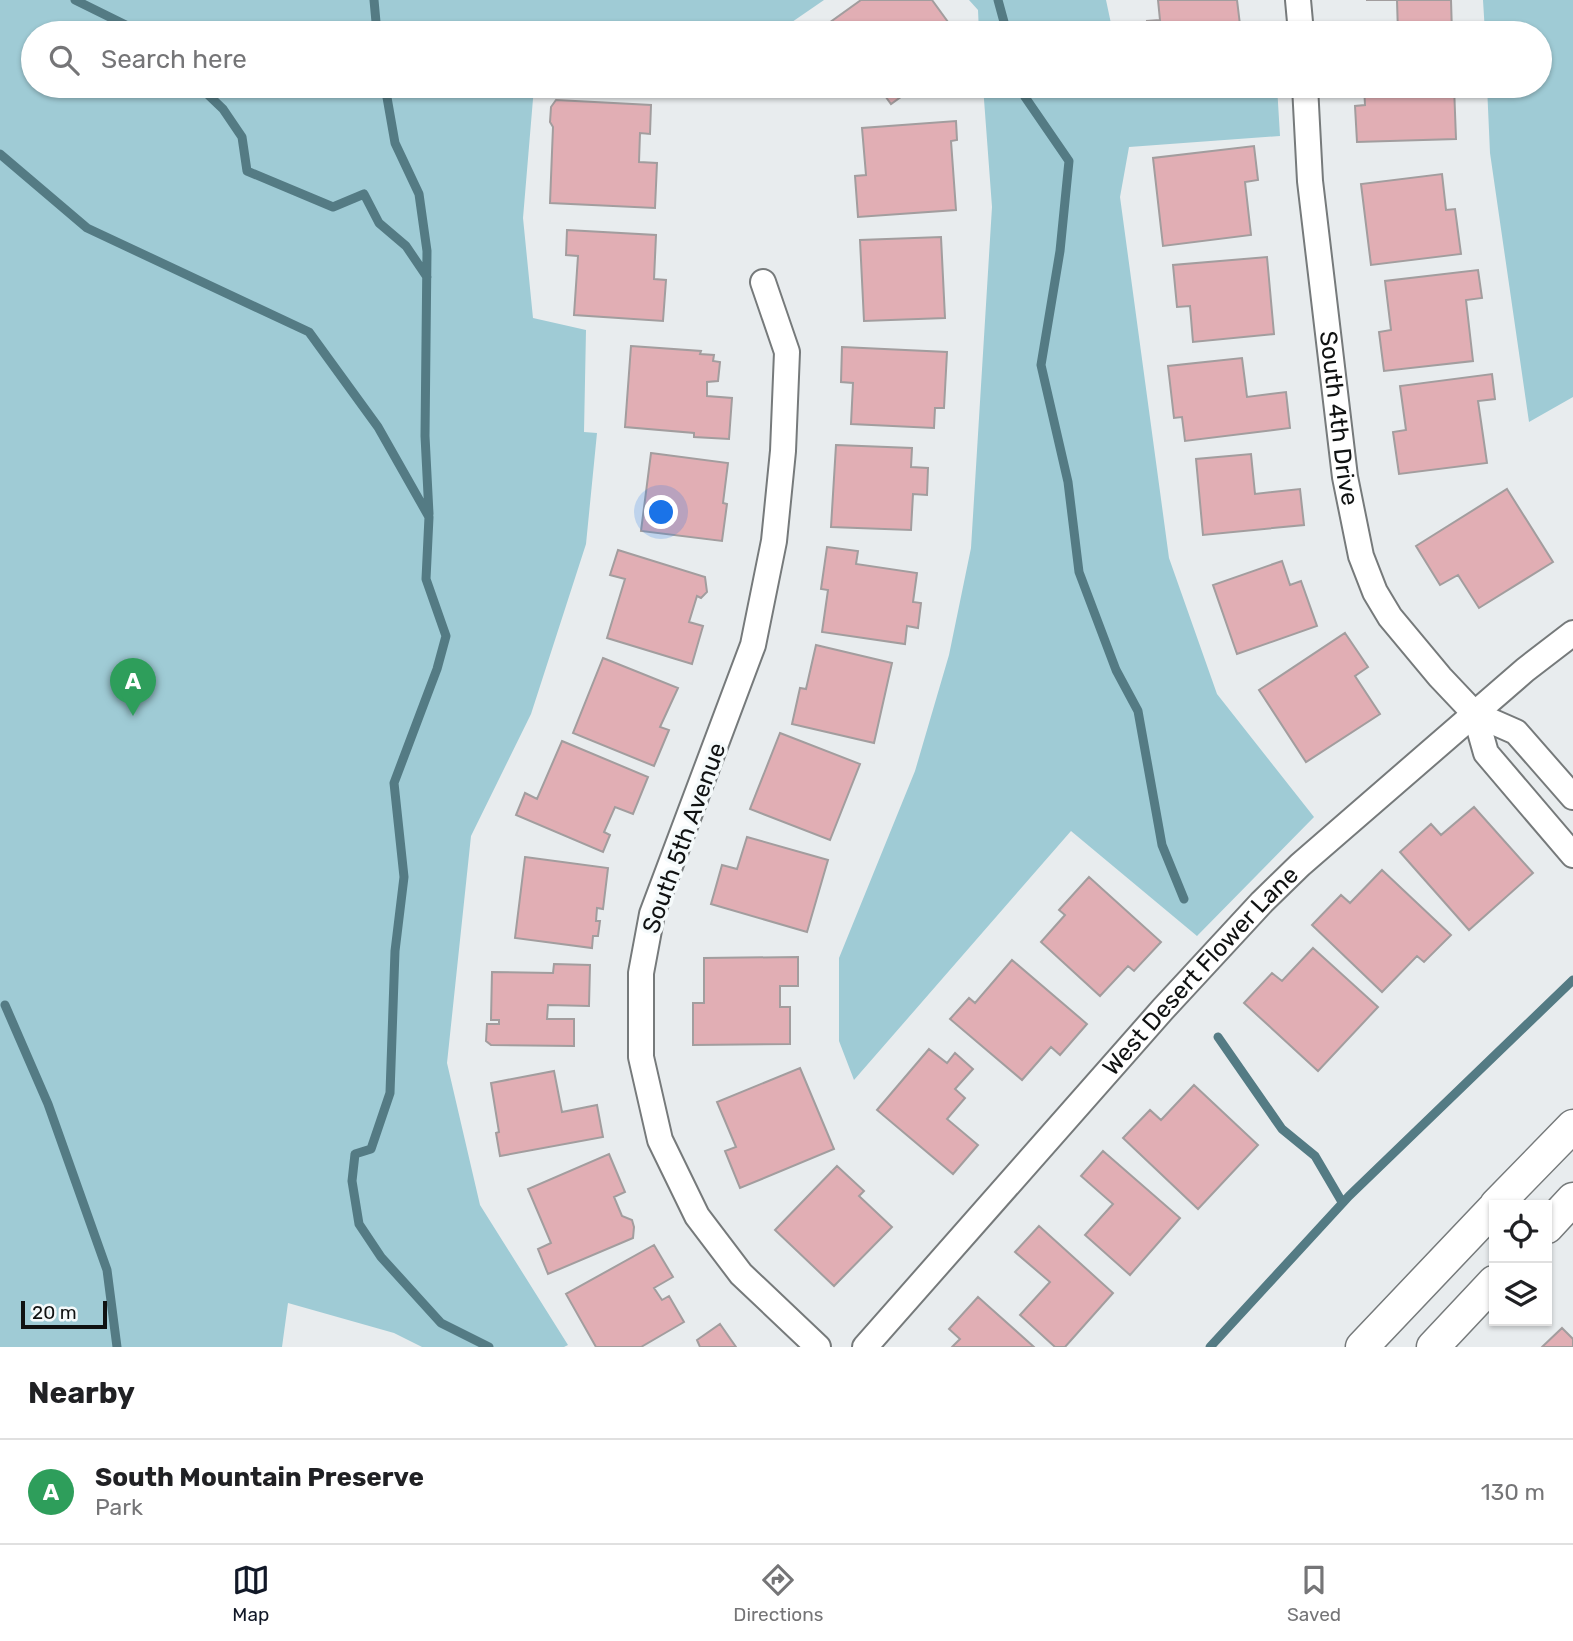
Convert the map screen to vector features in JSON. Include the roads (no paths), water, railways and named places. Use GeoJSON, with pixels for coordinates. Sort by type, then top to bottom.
{"type":"FeatureCollection","features":[{"type":"Feature","properties":{"kind":"street"},"geometry":{"type":"LineString","coordinates":[[1298,0],[1300,21]]}},
{"type":"Feature","properties":{"kind":"street","name":"South 4th Drive"},"geometry":{"type":"LineString","coordinates":[[1306,98],[1310,181],[1342,450],[1361,556],[1375,592],[1390,617],[1475,714],[1516,732],[1566,789],[1531,807]]}},
{"type":"Feature","properties":{"kind":"street","name":"South 5th Avenue"},"geometry":{"type":"LineString","coordinates":[[763,282],[787,352],[783,451],[774,541],[753,645],[652,914],[641,973],[641,1057],[660,1140],[698,1216],[741,1274],[818,1347]]}},
{"type":"Feature","properties":{"kind":"street","name":"West Desert Flower Lane"},"geometry":{"type":"LineString","coordinates":[[865,1347],[1163,1009],[1262,902],[1300,864],[1525,670],[1573,633]]}},
{"type":"Feature","properties":{"kind":"street","name":"South 4th Drive"},"geometry":{"type":"LineString","coordinates":[[1475,714],[1486,752],[1573,855]]}},
{"type":"Feature","properties":{"kind":"street"},"geometry":{"type":"LineString","coordinates":[[1501,1200],[1573,1126]]}},
{"type":"Feature","properties":{"kind":"street"},"geometry":{"type":"LineString","coordinates":[[1552,1222],[1573,1199]]}},
{"type":"Feature","properties":{"kind":"street"},"geometry":{"type":"LineString","coordinates":[[1362,1347],[1489,1212]]}},
{"type":"Feature","properties":{"kind":"street"},"geometry":{"type":"LineString","coordinates":[[1433,1347],[1489,1287]]}},
{"type":"Feature","properties":{"kind":"waterway"},"geometry":{"type":"LineString","coordinates":[[75,0],[118,21]]}},
{"type":"Feature","properties":{"kind":"waterway"},"geometry":{"type":"LineString","coordinates":[[374,0],[376,21]]}},
{"type":"Feature","properties":{"kind":"waterway"},"geometry":{"type":"LineString","coordinates":[[998,0],[1004,21]]}},
{"type":"Feature","properties":{"kind":"waterway"},"geometry":{"type":"LineString","coordinates":[[212,98],[223,109],[242,137],[247,171],[333,207],[364,194],[379,223],[406,246],[427,277]]}},
{"type":"Feature","properties":{"kind":"waterway"},"geometry":{"type":"LineString","coordinates":[[387,98],[395,143],[419,194],[427,251],[425,436],[429,514]]}},
{"type":"Feature","properties":{"kind":"waterway"},"geometry":{"type":"LineString","coordinates":[[1026,98],[1069,161],[1060,251],[1041,365],[1068,482],[1079,572],[1116,670],[1138,711],[1162,845],[1184,899]]}},
{"type":"Feature","properties":{"kind":"waterway"},"geometry":{"type":"LineString","coordinates":[[0,154],[87,228],[309,332],[378,427],[429,517],[426,579],[446,636],[437,669],[394,783],[404,877],[395,951],[390,1093],[371,1149],[355,1154],[352,1181],[359,1224],[381,1257],[441,1323],[489,1347]]}},
{"type":"Feature","properties":{"kind":"waterway"},"geometry":{"type":"LineString","coordinates":[[1210,1347],[1349,1196],[1573,980]]}},
{"type":"Feature","properties":{"kind":"waterway"},"geometry":{"type":"LineString","coordinates":[[5,1005],[48,1104],[107,1270],[117,1347]]}},
{"type":"Feature","properties":{"kind":"waterway"},"geometry":{"type":"LineString","coordinates":[[1218,1037],[1282,1129],[1315,1156],[1342,1202]]}},
{"type":"Feature","properties":{"kind":"place","name":"South Mountain Preserve"},"geometry":{"type":"Point","coordinates":[133,716]}}]}
